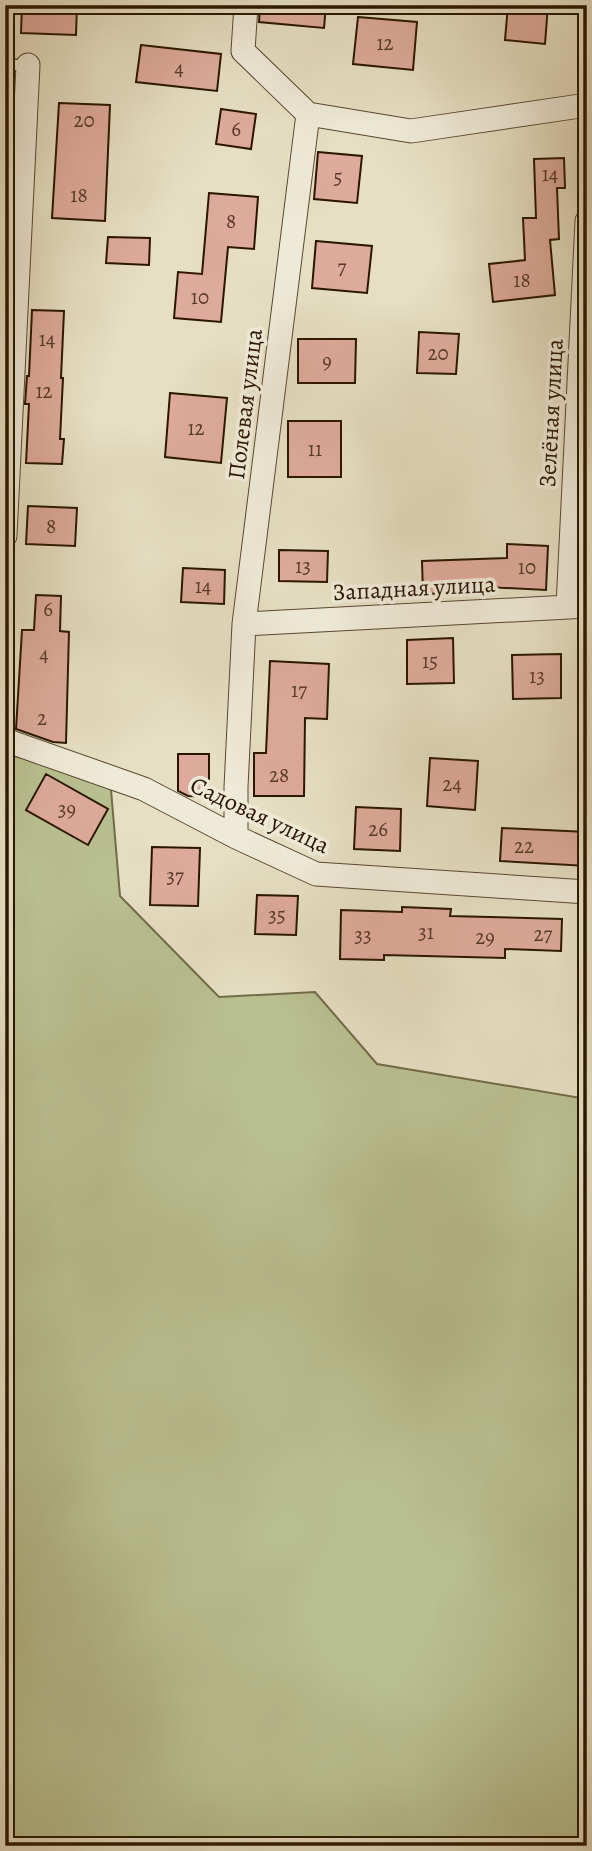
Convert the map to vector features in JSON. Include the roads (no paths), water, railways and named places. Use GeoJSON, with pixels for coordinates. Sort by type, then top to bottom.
{"type":"FeatureCollection","features":[{"type":"Feature","properties":{"kind":"street"},"geometry":{"type":"LineString","coordinates":[[246,5],[243,51],[308,114],[411,131],[587,105]]}},
{"type":"Feature","properties":{"kind":"street"},"geometry":{"type":"LineString","coordinates":[[5,536],[17,65]]}},
{"type":"Feature","properties":{"kind":"street","name":"Полевая улица"},"geometry":{"type":"LineString","coordinates":[[236,837],[244,624],[308,114]]}},
{"type":"Feature","properties":{"kind":"street","name":"Зелёная улица"},"geometry":{"type":"LineString","coordinates":[[577,606],[587,221]]}},
{"type":"Feature","properties":{"kind":"street","name":"Западная улица"},"geometry":{"type":"LineString","coordinates":[[244,624],[577,606]]}},
{"type":"Feature","properties":{"kind":"street","name":"Садовая улица"},"geometry":{"type":"LineString","coordinates":[[5,740],[144,789],[236,837],[316,874],[587,892]]}}]}
